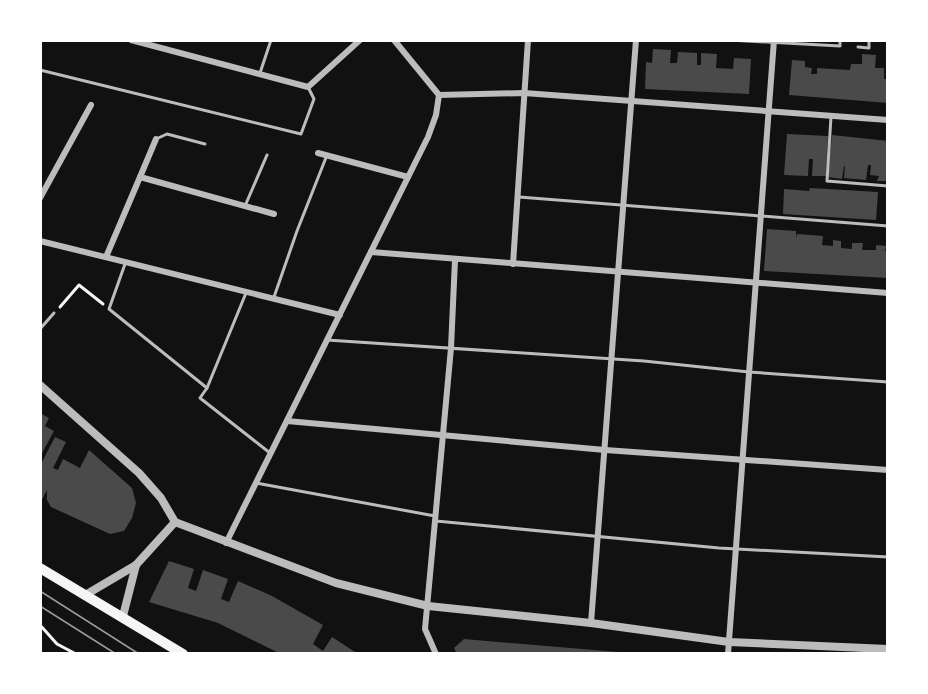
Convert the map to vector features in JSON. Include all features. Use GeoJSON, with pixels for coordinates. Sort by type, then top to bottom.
{"type":"FeatureCollection","features":[{"type":"Feature","properties":{"kind":"main road"},"geometry":{"type":"LineString","coordinates":[[40,568],[87,594],[183,654]]}},
{"type":"Feature","properties":{"kind":"street"},"geometry":{"type":"LineString","coordinates":[[131,40],[308,87],[360,40]]}},
{"type":"Feature","properties":{"kind":"street"},"geometry":{"type":"LineString","coordinates":[[226,543],[428,137],[436,115],[439,95],[394,40]]}},
{"type":"Feature","properties":{"kind":"street"},"geometry":{"type":"LineString","coordinates":[[513,264],[528,40]]}},
{"type":"Feature","properties":{"kind":"street"},"geometry":{"type":"LineString","coordinates":[[591,623],[636,40]]}},
{"type":"Feature","properties":{"kind":"street"},"geometry":{"type":"LineString","coordinates":[[728,654],[773,42]]}},
{"type":"Feature","properties":{"kind":"street"},"geometry":{"type":"LineString","coordinates":[[439,95],[524,93],[888,120]]}},
{"type":"Feature","properties":{"kind":"street"},"geometry":{"type":"LineString","coordinates":[[40,198],[91,105]]}},
{"type":"Feature","properties":{"kind":"street"},"geometry":{"type":"LineString","coordinates":[[106,257],[156,139]]}},
{"type":"Feature","properties":{"kind":"street"},"geometry":{"type":"LineString","coordinates":[[318,153],[408,177]]}},
{"type":"Feature","properties":{"kind":"street"},"geometry":{"type":"LineString","coordinates":[[140,177],[274,214]]}},
{"type":"Feature","properties":{"kind":"street"},"geometry":{"type":"LineString","coordinates":[[40,241],[340,315]]}},
{"type":"Feature","properties":{"kind":"street"},"geometry":{"type":"LineString","coordinates":[[371,252],[888,293]]}},
{"type":"Feature","properties":{"kind":"street"},"geometry":{"type":"LineString","coordinates":[[436,654],[425,629],[437,519],[451,348],[455,260]]}},
{"type":"Feature","properties":{"kind":"street"},"geometry":{"type":"LineString","coordinates":[[40,385],[139,473],[161,498],[175,522],[336,583],[428,606],[591,623],[729,642],[888,649]]}},
{"type":"Feature","properties":{"kind":"street"},"geometry":{"type":"LineString","coordinates":[[287,421],[605,450],[888,470]]}},
{"type":"Feature","properties":{"kind":"street"},"geometry":{"type":"LineString","coordinates":[[87,594],[136,565],[175,522]]}},
{"type":"Feature","properties":{"kind":"street"},"geometry":{"type":"LineString","coordinates":[[123,616],[136,565]]}},
{"type":"Feature","properties":{"kind":"lane"},"geometry":{"type":"LineString","coordinates":[[260,74],[271,40]]}},
{"type":"Feature","properties":{"kind":"lane"},"geometry":{"type":"LineString","coordinates":[[729,40],[841,46],[840,40]]}},
{"type":"Feature","properties":{"kind":"lane"},"geometry":{"type":"LineString","coordinates":[[858,47],[868,48],[869,40]]}},
{"type":"Feature","properties":{"kind":"lane"},"geometry":{"type":"LineString","coordinates":[[40,70],[301,134],[314,99],[308,87]]}},
{"type":"Feature","properties":{"kind":"lane"},"geometry":{"type":"LineString","coordinates":[[831,116],[827,181],[888,186]]}},
{"type":"Feature","properties":{"kind":"lane"},"geometry":{"type":"LineString","coordinates":[[156,139],[167,134],[205,144]]}},
{"type":"Feature","properties":{"kind":"lane"},"geometry":{"type":"LineString","coordinates":[[245,206],[267,154]]}},
{"type":"Feature","properties":{"kind":"lane"},"geometry":{"type":"LineString","coordinates":[[273,299],[327,155]]}},
{"type":"Feature","properties":{"kind":"lane"},"geometry":{"type":"LineString","coordinates":[[519,197],[623,207],[888,226]]}},
{"type":"Feature","properties":{"kind":"lane"},"geometry":{"type":"LineString","coordinates":[[125,262],[109,309],[207,388]]}},
{"type":"Feature","properties":{"kind":"lane"},"geometry":{"type":"LineString","coordinates":[[247,292],[207,388],[200,398],[271,454]]}},
{"type":"Feature","properties":{"kind":"lane"},"geometry":{"type":"LineString","coordinates":[[40,328],[54,313]]}},
{"type":"Feature","properties":{"kind":"lane"},"geometry":{"type":"LineString","coordinates":[[327,340],[611,359],[888,382]]}},
{"type":"Feature","properties":{"kind":"lane"},"geometry":{"type":"LineString","coordinates":[[256,483],[437,519],[598,537],[736,549],[888,557]]}},
{"type":"Feature","properties":{"kind":"path"},"geometry":{"type":"LineString","coordinates":[[54,313],[78,285],[109,309]]}},
{"type":"Feature","properties":{"kind":"path"},"geometry":{"type":"LineString","coordinates":[[40,625],[57,644],[76,654]]}},
{"type":"Feature","properties":{"kind":"building"},"geometry":{"type":"Polygon","coordinates":[[[653,49],[671,50],[670,63],[677,63],[678,52],[697,53],[697,65],[701,65],[701,53],[717,54],[716,68],[733,69],[734,58],[751,59],[749,94],[645,89],[646,62],[652,63],[653,49]]]}},
{"type":"Feature","properties":{"kind":"building"},"geometry":{"type":"Polygon","coordinates":[[[862,54],[876,55],[875,68],[884,68],[884,79],[888,79],[888,103],[789,95],[792,60],[805,61],[805,67],[812,68],[811,74],[817,74],[817,68],[850,70],[851,64],[862,64],[862,54]]]}},
{"type":"Feature","properties":{"kind":"building"},"geometry":{"type":"Polygon","coordinates":[[[787,134],[828,136],[826,176],[812,176],[813,159],[809,159],[808,176],[784,175],[787,134]]]}},
{"type":"Feature","properties":{"kind":"building"},"geometry":{"type":"Polygon","coordinates":[[[832,135],[888,141],[888,181],[877,181],[879,176],[870,175],[871,165],[868,165],[866,180],[844,178],[845,166],[842,179],[828,177],[832,135]]]}},
{"type":"Feature","properties":{"kind":"building"},"geometry":{"type":"Polygon","coordinates":[[[810,188],[878,192],[876,220],[783,214],[784,189],[809,191],[810,188]]]}},
{"type":"Feature","properties":{"kind":"building"},"geometry":{"type":"Polygon","coordinates":[[[767,229],[796,231],[796,238],[797,234],[823,236],[822,245],[833,246],[833,240],[841,241],[841,248],[852,249],[852,243],[863,243],[862,250],[876,250],[876,245],[886,246],[888,278],[764,271],[767,229]]]}},
{"type":"Feature","properties":{"kind":"building"},"geometry":{"type":"Polygon","coordinates":[[[40,413],[49,418],[45,426],[54,431],[40,457],[40,413]]]}},
{"type":"Feature","properties":{"kind":"building"},"geometry":{"type":"Polygon","coordinates":[[[55,437],[66,442],[53,468],[58,470],[63,459],[80,468],[89,450],[132,488],[136,503],[132,518],[124,531],[110,534],[51,507],[47,500],[47,490],[40,503],[40,461],[42,462],[55,437]]]}},
{"type":"Feature","properties":{"kind":"building"},"geometry":{"type":"Polygon","coordinates":[[[169,561],[194,569],[188,588],[196,591],[203,570],[228,579],[221,599],[229,602],[238,581],[272,596],[323,625],[313,644],[323,651],[332,637],[355,652],[281,654],[218,623],[149,602],[169,561]]]}},
{"type":"Feature","properties":{"kind":"building"},"geometry":{"type":"Polygon","coordinates":[[[464,639],[618,652],[618,654],[457,654],[454,648],[464,639]]]}},
{"type":"Feature","properties":{"kind":"tram line"},"geometry":{"type":"LineString","coordinates":[[40,591],[139,654]]}},
{"type":"Feature","properties":{"kind":"tram line"},"geometry":{"type":"LineString","coordinates":[[40,606],[116,654]]}}]}
